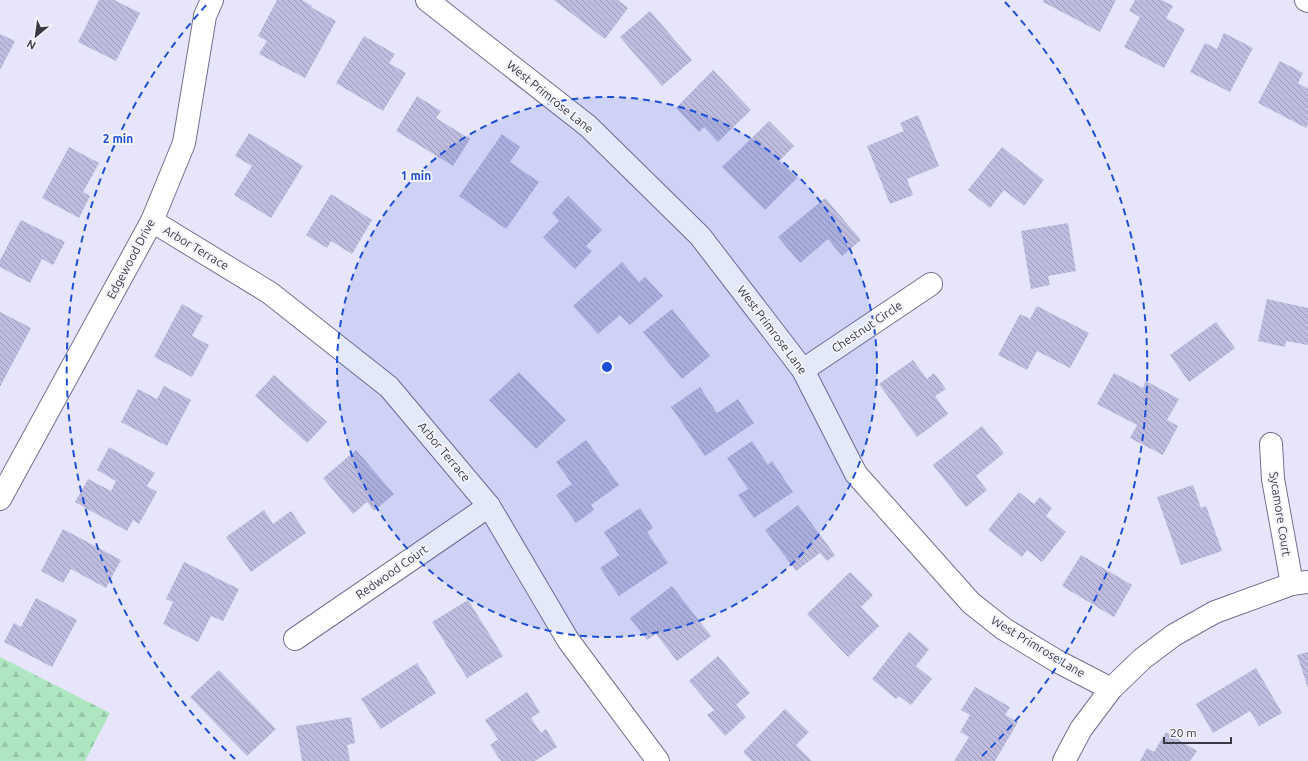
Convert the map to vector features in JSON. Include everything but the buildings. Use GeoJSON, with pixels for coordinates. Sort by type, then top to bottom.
{"type":"FeatureCollection","features":[{"type":"Feature","properties":{"kind":"street","name":"Edgewood Drive"},"geometry":{"type":"LineString","coordinates":[[0,499],[6,475],[152,221],[184,143],[205,16],[212,0]]}},
{"type":"Feature","properties":{"kind":"street","name":"West Primrose Lane"},"geometry":{"type":"LineString","coordinates":[[426,0],[588,126],[700,236],[803,370],[856,474],[971,603],[1011,633],[1055,660],[1110,689]]}},
{"type":"Feature","properties":{"kind":"street","name":"Arbor Terrace"},"geometry":{"type":"LineString","coordinates":[[152,221],[270,293],[389,387],[489,506],[568,640],[658,761]]}},
{"type":"Feature","properties":{"kind":"street","name":"Chestnut Circle"},"geometry":{"type":"LineString","coordinates":[[803,370],[931,284]]}},
{"type":"Feature","properties":{"kind":"street","name":"Sycamore Court"},"geometry":{"type":"LineString","coordinates":[[1271,444],[1272,479],[1300,583]]}},
{"type":"Feature","properties":{"kind":"street","name":"Redwood Court"},"geometry":{"type":"LineString","coordinates":[[296,639],[489,506]]}},
{"type":"Feature","properties":{"kind":"street"},"geometry":{"type":"LineString","coordinates":[[1064,761],[1081,728],[1110,689],[1142,659],[1174,635],[1215,612],[1300,583]]}},
{"type":"Feature","properties":{"kind":"green space"},"geometry":{"type":"Polygon","coordinates":[[[0,657],[110,713],[85,761],[0,761],[0,657]]]}}]}
